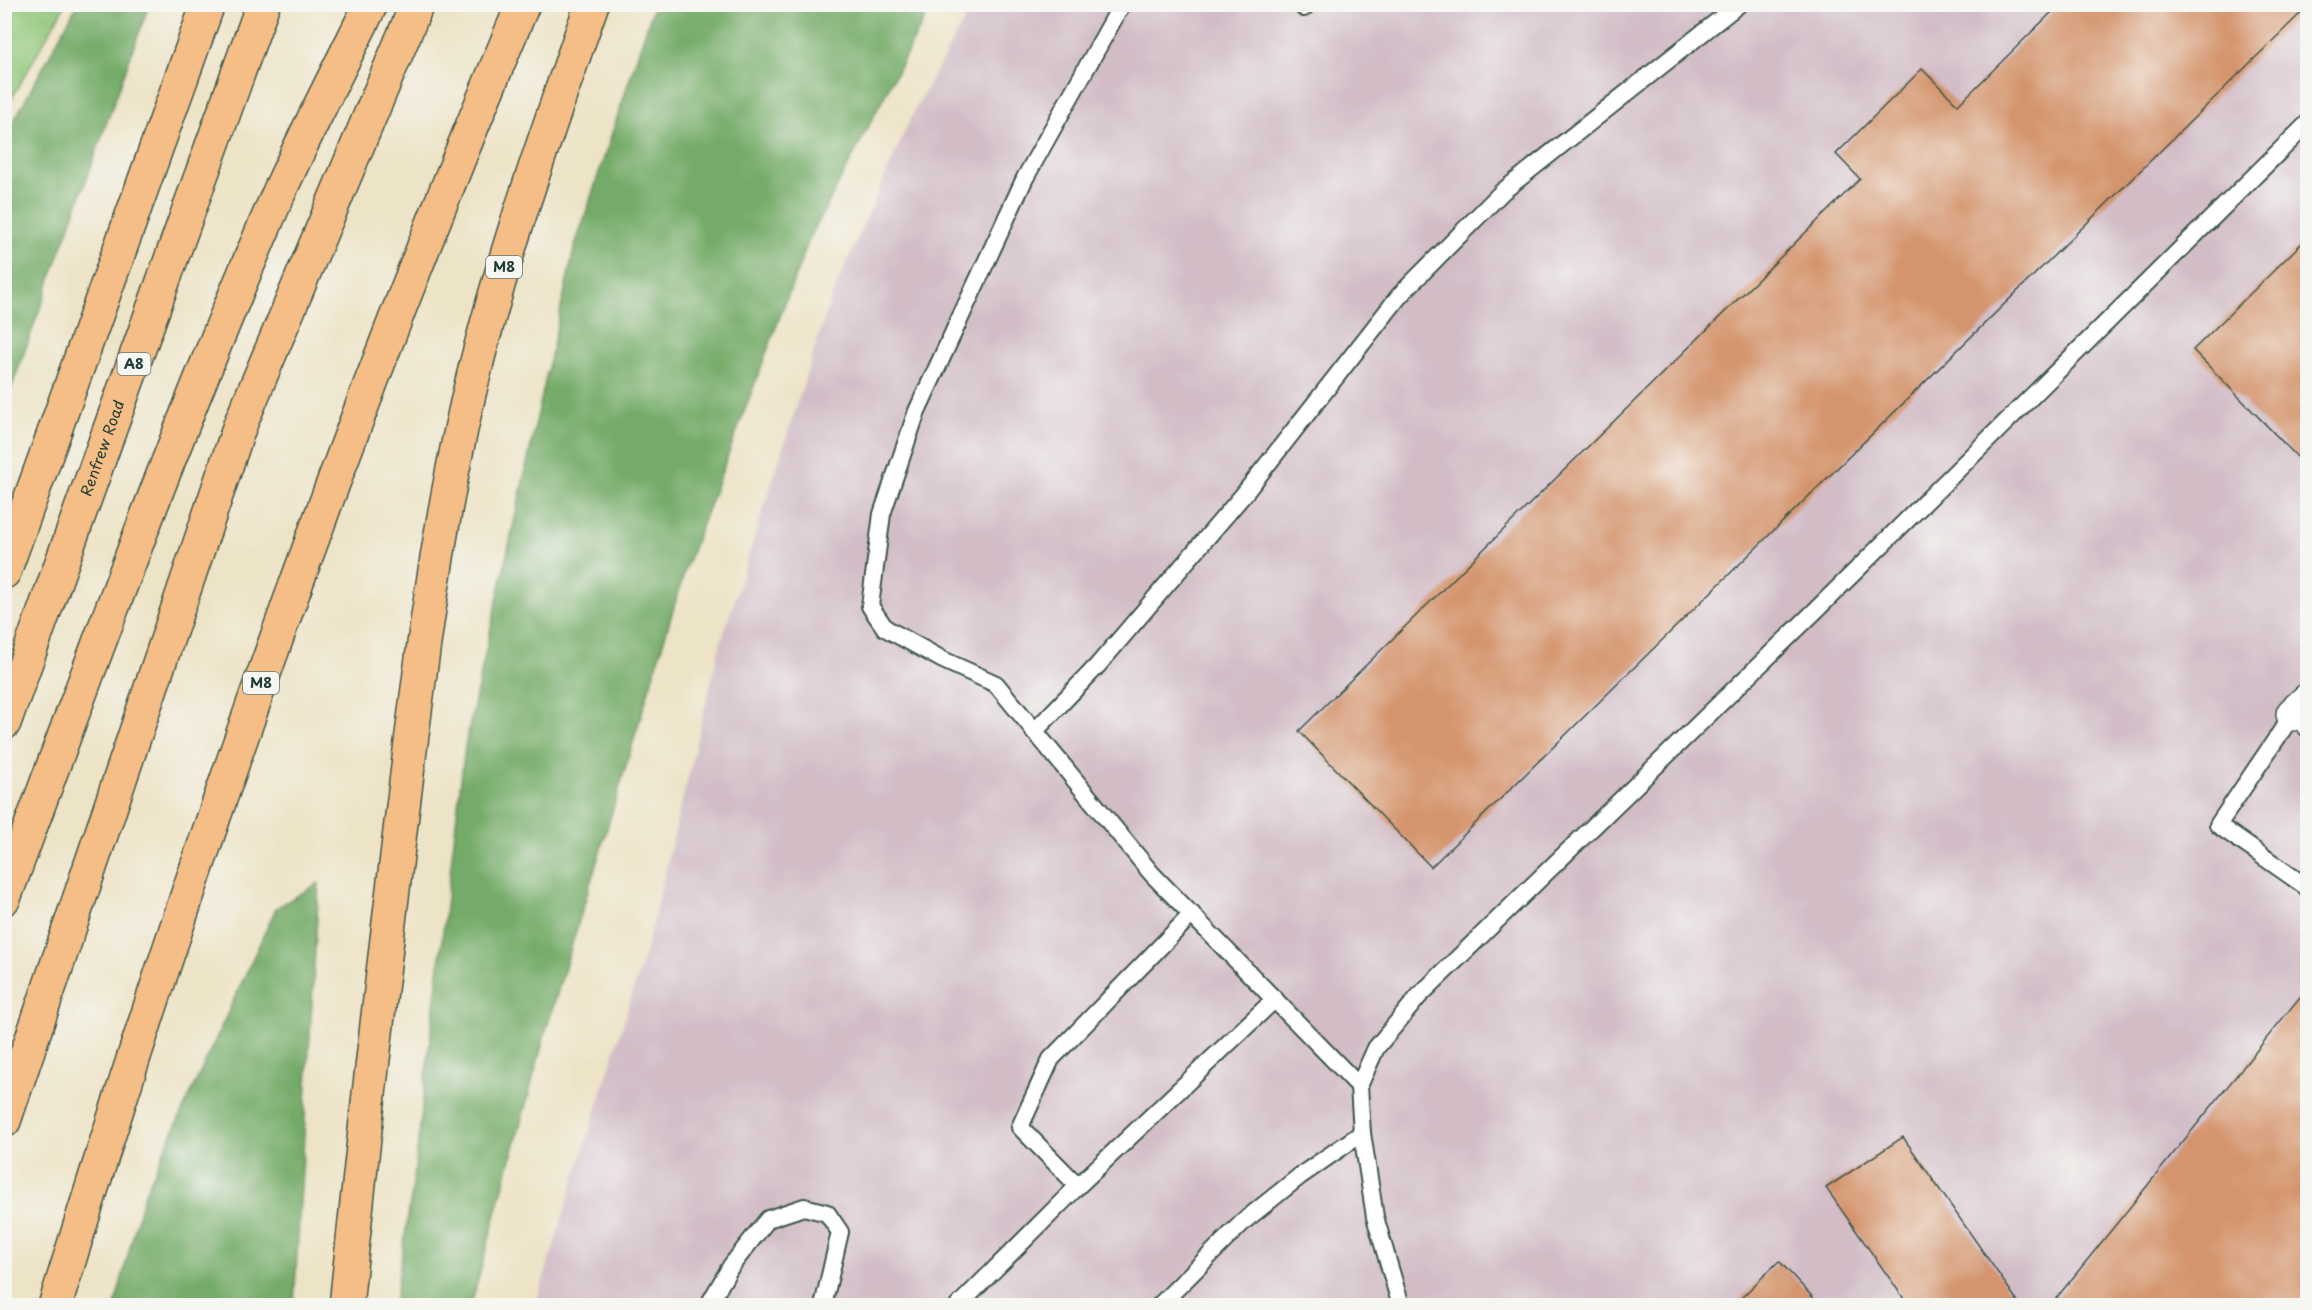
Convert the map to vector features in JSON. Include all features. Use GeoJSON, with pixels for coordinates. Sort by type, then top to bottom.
{"type":"FeatureCollection","features":[{"type":"Feature","properties":{"kind":"main road"},"geometry":{"type":"LineString","coordinates":[[4,572],[208,4]]}},
{"type":"Feature","properties":{"kind":"main road","name":"Renfrew Road"},"geometry":{"type":"LineString","coordinates":[[4,723],[263,4]]}},
{"type":"Feature","properties":{"kind":"main road"},"geometry":{"type":"LineString","coordinates":[[4,898],[127,566],[217,340],[282,187],[371,4]]}},
{"type":"Feature","properties":{"kind":"main road"},"geometry":{"type":"LineString","coordinates":[[4,1121],[240,425],[417,4]]}},
{"type":"Feature","properties":{"kind":"main road","name":"M8"},"geometry":{"type":"LineString","coordinates":[[55,1305],[142,1024],[313,537],[394,322],[523,4]]}},
{"type":"Feature","properties":{"kind":"main road","name":"M8"},"geometry":{"type":"LineString","coordinates":[[346,1305],[384,957],[440,537],[462,424],[489,317],[530,183],[592,4]]}},
{"type":"Feature","properties":{"kind":"lane"},"geometry":{"type":"LineString","coordinates":[[1122,4],[1025,177],[917,411],[882,514],[870,606],[885,628],[943,660],[996,684],[1152,874],[1359,1086]]}},
{"type":"Feature","properties":{"kind":"lane"},"geometry":{"type":"LineString","coordinates":[[1034,732],[1098,665],[1244,494],[1400,295],[1502,192],[1739,4]]}},
{"type":"Feature","properties":{"kind":"lane"},"geometry":{"type":"LineString","coordinates":[[1401,1305],[1375,1217],[1362,1133],[1359,1086],[1376,1048],[1419,996],[1822,603],[2307,123]]}},
{"type":"Feature","properties":{"kind":"lane"},"geometry":{"type":"LineString","coordinates":[[2303,715],[2218,825],[2307,888]]}},
{"type":"Feature","properties":{"kind":"lane"},"geometry":{"type":"LineString","coordinates":[[1078,1185],[1020,1127],[1051,1059],[1192,914]]}},
{"type":"Feature","properties":{"kind":"lane"},"geometry":{"type":"LineString","coordinates":[[958,1305],[1078,1185],[1275,999]]}},
{"type":"Feature","properties":{"kind":"lane"},"geometry":{"type":"LineString","coordinates":[[1159,1305],[1244,1221],[1300,1176],[1362,1133]]}},
{"type":"Feature","properties":{"kind":"lane"},"geometry":{"type":"LineString","coordinates":[[708,1305],[731,1266],[768,1219],[804,1207],[827,1213],[840,1233],[824,1305]]}},
{"type":"Feature","properties":{"kind":"shaded area"},"geometry":{"type":"Polygon","coordinates":[[[973,5],[2307,5],[2307,1305],[535,1306],[646,950],[720,645],[830,301],[914,111],[973,5]]]}},
{"type":"Feature","properties":{"kind":"green space"},"geometry":{"type":"Polygon","coordinates":[[[4,5],[65,5],[5,110],[4,5]]]}},
{"type":"Feature","properties":{"kind":"green space"},"geometry":{"type":"Polygon","coordinates":[[[77,5],[149,5],[5,406],[5,137],[77,5]]]}},
{"type":"Feature","properties":{"kind":"green space"},"geometry":{"type":"Polygon","coordinates":[[[654,5],[932,5],[808,242],[686,567],[547,1027],[471,1305],[394,1305],[413,1184],[465,746],[574,249],[654,5]]]}},
{"type":"Feature","properties":{"kind":"green space"},"geometry":{"type":"Polygon","coordinates":[[[319,883],[294,1305],[115,1305],[143,1197],[276,908],[319,883]]]}},
{"type":"Feature","properties":{"kind":"building"},"geometry":{"type":"Polygon","coordinates":[[[2060,4],[2308,6],[1431,867],[1299,731],[1860,179],[1836,154],[1922,69],[1958,105],[2060,4]]]}},
{"type":"Feature","properties":{"kind":"building"},"geometry":{"type":"Polygon","coordinates":[[[2308,237],[2308,468],[2193,350],[2308,237]]]}},
{"type":"Feature","properties":{"kind":"building"},"geometry":{"type":"Polygon","coordinates":[[[2308,987],[2308,1306],[2050,1306],[2308,987]]]}},
{"type":"Feature","properties":{"kind":"building"},"geometry":{"type":"Polygon","coordinates":[[[1903,1137],[2021,1306],[1904,1306],[1907,1303],[1826,1188],[1903,1137]]]}},
{"type":"Feature","properties":{"kind":"building"},"geometry":{"type":"Polygon","coordinates":[[[1779,1261],[1821,1306],[1733,1306],[1779,1261]]]}}]}
